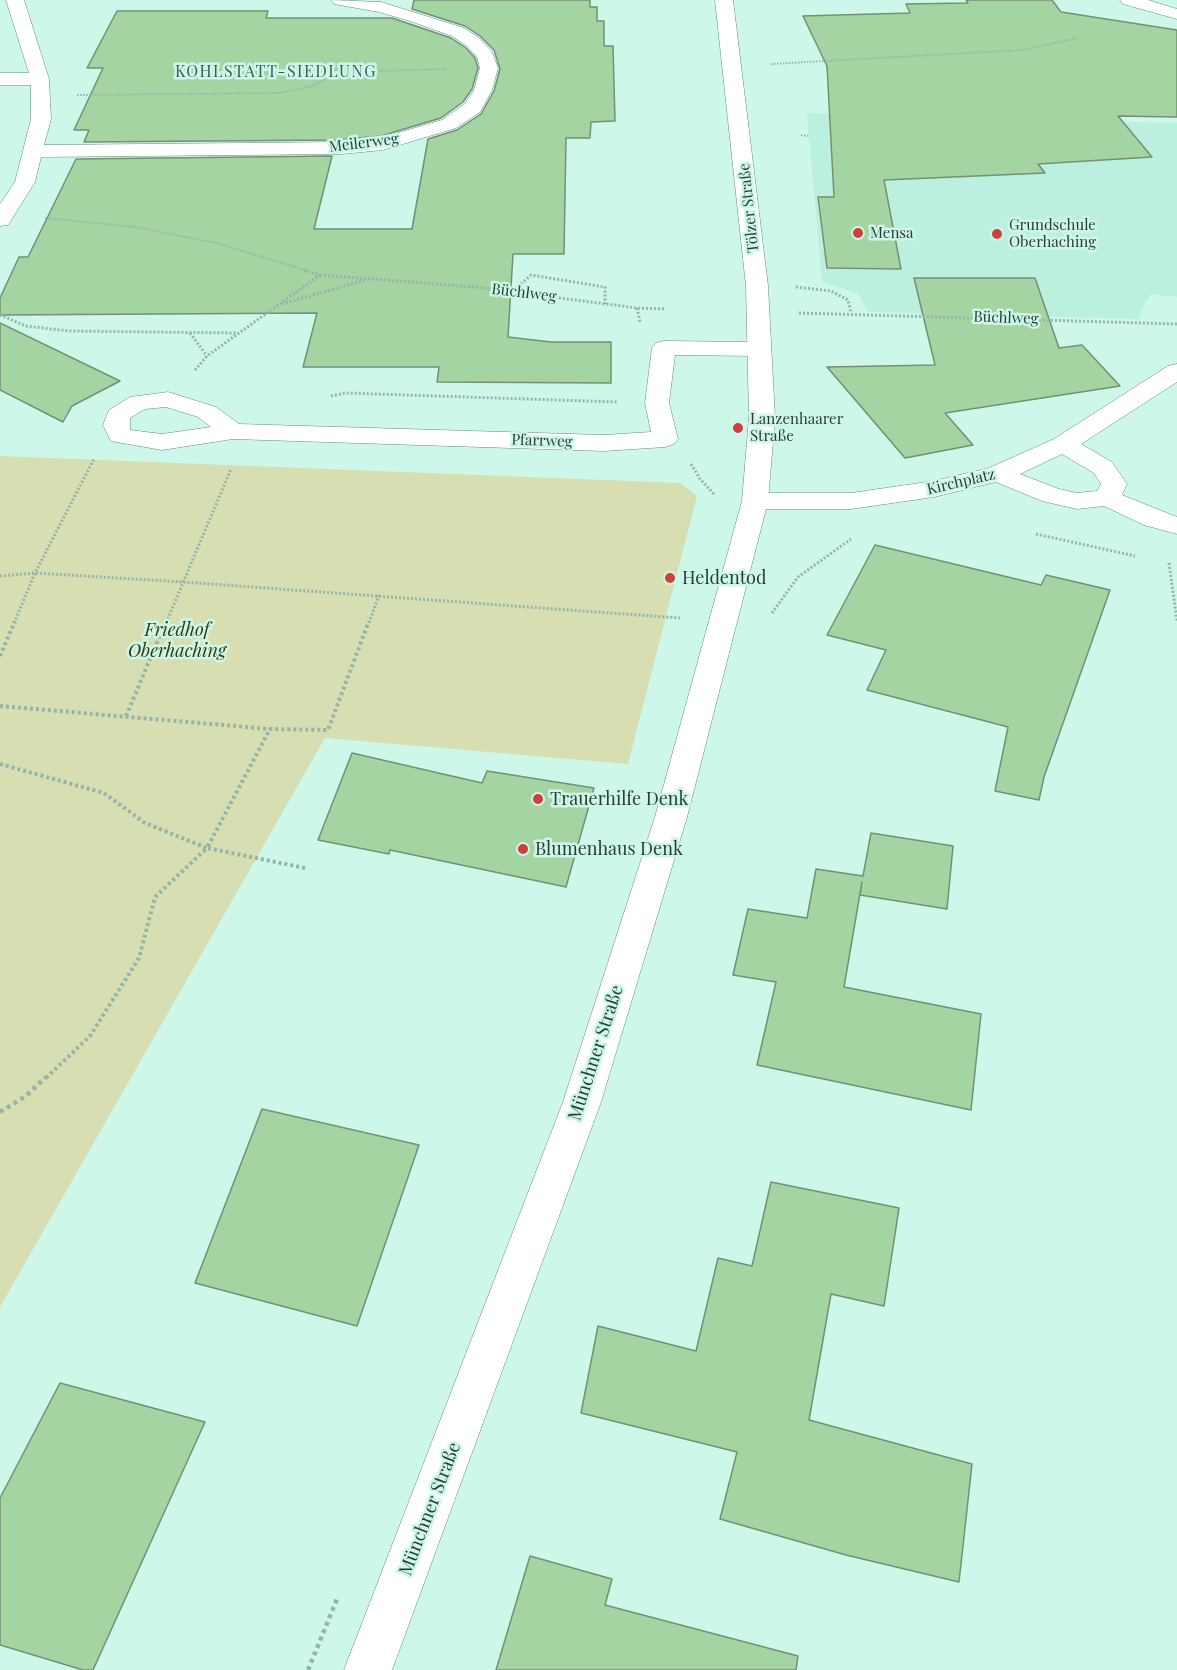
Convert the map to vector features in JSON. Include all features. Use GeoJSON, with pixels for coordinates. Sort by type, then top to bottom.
{"type":"FeatureCollection","features":[{"type":"Feature","properties":{"kind":"street"},"geometry":{"type":"LineString","coordinates":[[2,217],[25,182],[41,119],[40,87],[15,0]]}},
{"type":"Feature","properties":{"kind":"street"},"geometry":{"type":"LineString","coordinates":[[340,0],[381,7],[458,32],[473,42],[486,56],[489,68]]}},
{"type":"Feature","properties":{"kind":"street","name":"Tölzer Straße"},"geometry":{"type":"LineString","coordinates":[[724,0],[757,286],[762,418]]}},
{"type":"Feature","properties":{"kind":"street"},"geometry":{"type":"LineString","coordinates":[[1129,0],[1177,14]]}},
{"type":"Feature","properties":{"kind":"street","name":"Meilerweg"},"geometry":{"type":"LineString","coordinates":[[33,151],[342,148],[383,144],[449,124],[473,108],[483,90],[489,68]]}},
{"type":"Feature","properties":{"kind":"street"},"geometry":{"type":"LineString","coordinates":[[0,79],[40,87]]}},
{"type":"Feature","properties":{"kind":"street"},"geometry":{"type":"LineString","coordinates":[[665,439],[657,403],[664,348],[758,349]]}},
{"type":"Feature","properties":{"kind":"street","name":"Kirchplatz"},"geometry":{"type":"LineString","coordinates":[[755,501],[851,501],[934,489],[998,474],[1063,444],[1177,371]]}},
{"type":"Feature","properties":{"kind":"street"},"geometry":{"type":"LineString","coordinates":[[139,441],[120,436],[116,425],[118,415],[139,402],[168,399],[207,412],[240,431]]}},
{"type":"Feature","properties":{"kind":"street","name":"Münchner Straße"},"geometry":{"type":"LineString","coordinates":[[368,1670],[582,1102],[671,817],[755,501],[762,418]]}},
{"type":"Feature","properties":{"kind":"street","name":"Pfarrweg"},"geometry":{"type":"LineString","coordinates":[[139,441],[162,442],[240,431],[604,443],[665,439]]}},
{"type":"Feature","properties":{"kind":"street"},"geometry":{"type":"LineString","coordinates":[[1063,444],[1103,468],[1114,484],[1107,498]]}},
{"type":"Feature","properties":{"kind":"street"},"geometry":{"type":"LineString","coordinates":[[998,474],[1051,495],[1077,501],[1107,498],[1154,519],[1177,526]]}},
{"type":"Feature","properties":{"kind":"path"},"geometry":{"type":"LineString","coordinates":[[733,67],[1023,50],[1077,38]]}},
{"type":"Feature","properties":{"kind":"path"},"geometry":{"type":"LineString","coordinates":[[40,87],[212,95],[280,93],[314,86],[339,72],[489,68]]}},
{"type":"Feature","properties":{"kind":"path"},"geometry":{"type":"LineString","coordinates":[[801,135],[809,136]]}},
{"type":"Feature","properties":{"kind":"path","name":"Büchlweg"},"geometry":{"type":"LineString","coordinates":[[2,217],[136,227],[220,244],[320,275],[670,309]]}},
{"type":"Feature","properties":{"kind":"path"},"geometry":{"type":"LineString","coordinates":[[168,399],[207,356],[320,275]]}},
{"type":"Feature","properties":{"kind":"path"},"geometry":{"type":"LineString","coordinates":[[512,292],[531,275],[605,287],[605,304]]}},
{"type":"Feature","properties":{"kind":"path"},"geometry":{"type":"LineString","coordinates":[[278,305],[368,279]]}},
{"type":"Feature","properties":{"kind":"path"},"geometry":{"type":"LineString","coordinates":[[810,287],[831,291],[848,300],[850,314]]}},
{"type":"Feature","properties":{"kind":"path","name":"Büchlweg"},"geometry":{"type":"LineString","coordinates":[[799,314],[1177,324]]}},
{"type":"Feature","properties":{"kind":"path"},"geometry":{"type":"LineString","coordinates":[[0,315],[26,326],[69,331],[238,333]]}},
{"type":"Feature","properties":{"kind":"path"},"geometry":{"type":"LineString","coordinates":[[190,333],[207,356]]}},
{"type":"Feature","properties":{"kind":"path"},"geometry":{"type":"LineString","coordinates":[[126,716],[183,582],[240,431]]}},
{"type":"Feature","properties":{"kind":"path"},"geometry":{"type":"LineString","coordinates":[[665,439],[689,459],[700,479],[716,496]]}},
{"type":"Feature","properties":{"kind":"path"},"geometry":{"type":"LineString","coordinates":[[0,656],[35,573],[94,459],[139,441]]}},
{"type":"Feature","properties":{"kind":"path"},"geometry":{"type":"LineString","coordinates":[[1036,534],[1137,556]]}},
{"type":"Feature","properties":{"kind":"path"},"geometry":{"type":"LineString","coordinates":[[768,619],[798,577],[856,536]]}},
{"type":"Feature","properties":{"kind":"path"},"geometry":{"type":"LineString","coordinates":[[1159,561],[1170,563],[1177,621]]}},
{"type":"Feature","properties":{"kind":"path"},"geometry":{"type":"LineString","coordinates":[[0,576],[35,573],[183,582],[690,619]]}},
{"type":"Feature","properties":{"kind":"path"},"geometry":{"type":"LineString","coordinates":[[0,706],[270,729],[328,730],[379,595]]}},
{"type":"Feature","properties":{"kind":"path"},"geometry":{"type":"LineString","coordinates":[[0,1112],[26,1096],[90,1036],[138,958],[155,897],[207,848],[270,729]]}},
{"type":"Feature","properties":{"kind":"path"},"geometry":{"type":"LineString","coordinates":[[0,764],[104,793],[145,823],[207,848],[305,868]]}},
{"type":"Feature","properties":{"kind":"shaded area","name":"Grundschule Oberhaching"},"geometry":{"type":"Polygon","coordinates":[[[807,113],[1177,123],[1177,297],[1151,294],[1144,304],[1139,319],[869,312],[857,293],[822,282],[807,113]]]}},
{"type":"Feature","properties":{"kind":"green space","name":"Friedhof Oberhaching"},"geometry":{"type":"Polygon","coordinates":[[[0,456],[680,483],[697,496],[628,764],[325,738],[0,1307],[0,456]]]}},
{"type":"Feature","properties":{"kind":"building"},"geometry":{"type":"Polygon","coordinates":[[[414,0],[590,0],[590,7],[597,7],[597,21],[604,21],[604,46],[613,46],[615,121],[591,122],[590,138],[566,138],[564,254],[513,254],[508,337],[551,342],[611,342],[611,383],[437,382],[439,367],[303,367],[317,313],[0,315],[0,298],[19,257],[28,257],[76,159],[332,156],[314,229],[412,229],[428,139],[457,130],[481,114],[494,91],[500,69],[494,50],[480,36],[465,26],[412,9],[414,0]]]}},
{"type":"Feature","properties":{"kind":"building"},"geometry":{"type":"Polygon","coordinates":[[[966,0],[1052,0],[1061,12],[1177,30],[1177,117],[1118,116],[1152,157],[1038,164],[1045,173],[884,180],[901,269],[827,268],[818,197],[834,197],[827,66],[803,16],[910,13],[906,4],[968,3],[966,0]]]}},
{"type":"Feature","properties":{"kind":"building"},"geometry":{"type":"Polygon","coordinates":[[[117,11],[268,11],[266,18],[392,18],[451,38],[466,48],[475,58],[478,68],[472,89],[463,102],[441,118],[381,136],[336,140],[84,142],[89,130],[74,130],[103,68],[87,68],[117,11]]]}},
{"type":"Feature","properties":{"kind":"building"},"geometry":{"type":"Polygon","coordinates":[[[914,278],[1035,278],[1059,348],[1082,345],[1120,386],[945,413],[973,445],[905,458],[827,367],[935,365],[914,278]]]}},
{"type":"Feature","properties":{"kind":"building"},"geometry":{"type":"Polygon","coordinates":[[[0,323],[120,381],[72,406],[63,422],[0,390],[0,323]]]}},
{"type":"Feature","properties":{"kind":"building"},"geometry":{"type":"Polygon","coordinates":[[[875,545],[1041,585],[1046,575],[1110,590],[1044,777],[1039,800],[995,791],[1008,727],[867,690],[886,650],[827,635],[875,545]]]}},
{"type":"Feature","properties":{"kind":"building"},"geometry":{"type":"Polygon","coordinates":[[[352,753],[482,783],[487,771],[594,788],[566,887],[390,850],[389,854],[318,840],[352,753]]]}},
{"type":"Feature","properties":{"kind":"building"},"geometry":{"type":"Polygon","coordinates":[[[871,833],[953,846],[947,909],[860,895],[862,882],[844,987],[981,1014],[971,1110],[757,1065],[776,982],[733,975],[748,909],[807,918],[816,869],[863,876],[871,833]]]}},
{"type":"Feature","properties":{"kind":"building"},"geometry":{"type":"Polygon","coordinates":[[[262,1109],[419,1145],[357,1326],[195,1283],[262,1109]]]}},
{"type":"Feature","properties":{"kind":"building"},"geometry":{"type":"Polygon","coordinates":[[[771,1182],[899,1208],[884,1306],[831,1294],[809,1420],[972,1464],[959,1582],[846,1555],[720,1519],[737,1452],[581,1413],[598,1326],[696,1351],[718,1258],[752,1266],[771,1182]]]}},
{"type":"Feature","properties":{"kind":"building"},"geometry":{"type":"Polygon","coordinates":[[[60,1383],[205,1422],[93,1670],[83,1670],[0,1645],[0,1498],[60,1383]]]}},
{"type":"Feature","properties":{"kind":"building"},"geometry":{"type":"Polygon","coordinates":[[[530,1556],[612,1579],[605,1605],[798,1656],[796,1670],[496,1670],[530,1556]]]}},
{"type":"Feature","properties":{"kind":"place","name":"Mensa"},"geometry":{"type":"Point","coordinates":[858,233]}},
{"type":"Feature","properties":{"kind":"place","name":"Grundschule Oberhaching"},"geometry":{"type":"Point","coordinates":[997,234]}},
{"type":"Feature","properties":{"kind":"place","name":"Lanzenhaarer Straße"},"geometry":{"type":"Point","coordinates":[738,428]}},
{"type":"Feature","properties":{"kind":"place","name":"Heldentod"},"geometry":{"type":"Point","coordinates":[670,578]}},
{"type":"Feature","properties":{"kind":"place","name":"Trauerhilfe Denk"},"geometry":{"type":"Point","coordinates":[538,799]}},
{"type":"Feature","properties":{"kind":"place","name":"Blumenhaus Denk"},"geometry":{"type":"Point","coordinates":[523,849]}},
{"type":"Feature","properties":{"kind":"district","name":"KOHLSTATT-SIEDLUNG"},"geometry":{"type":"Point","coordinates":[276,72]}}]}
